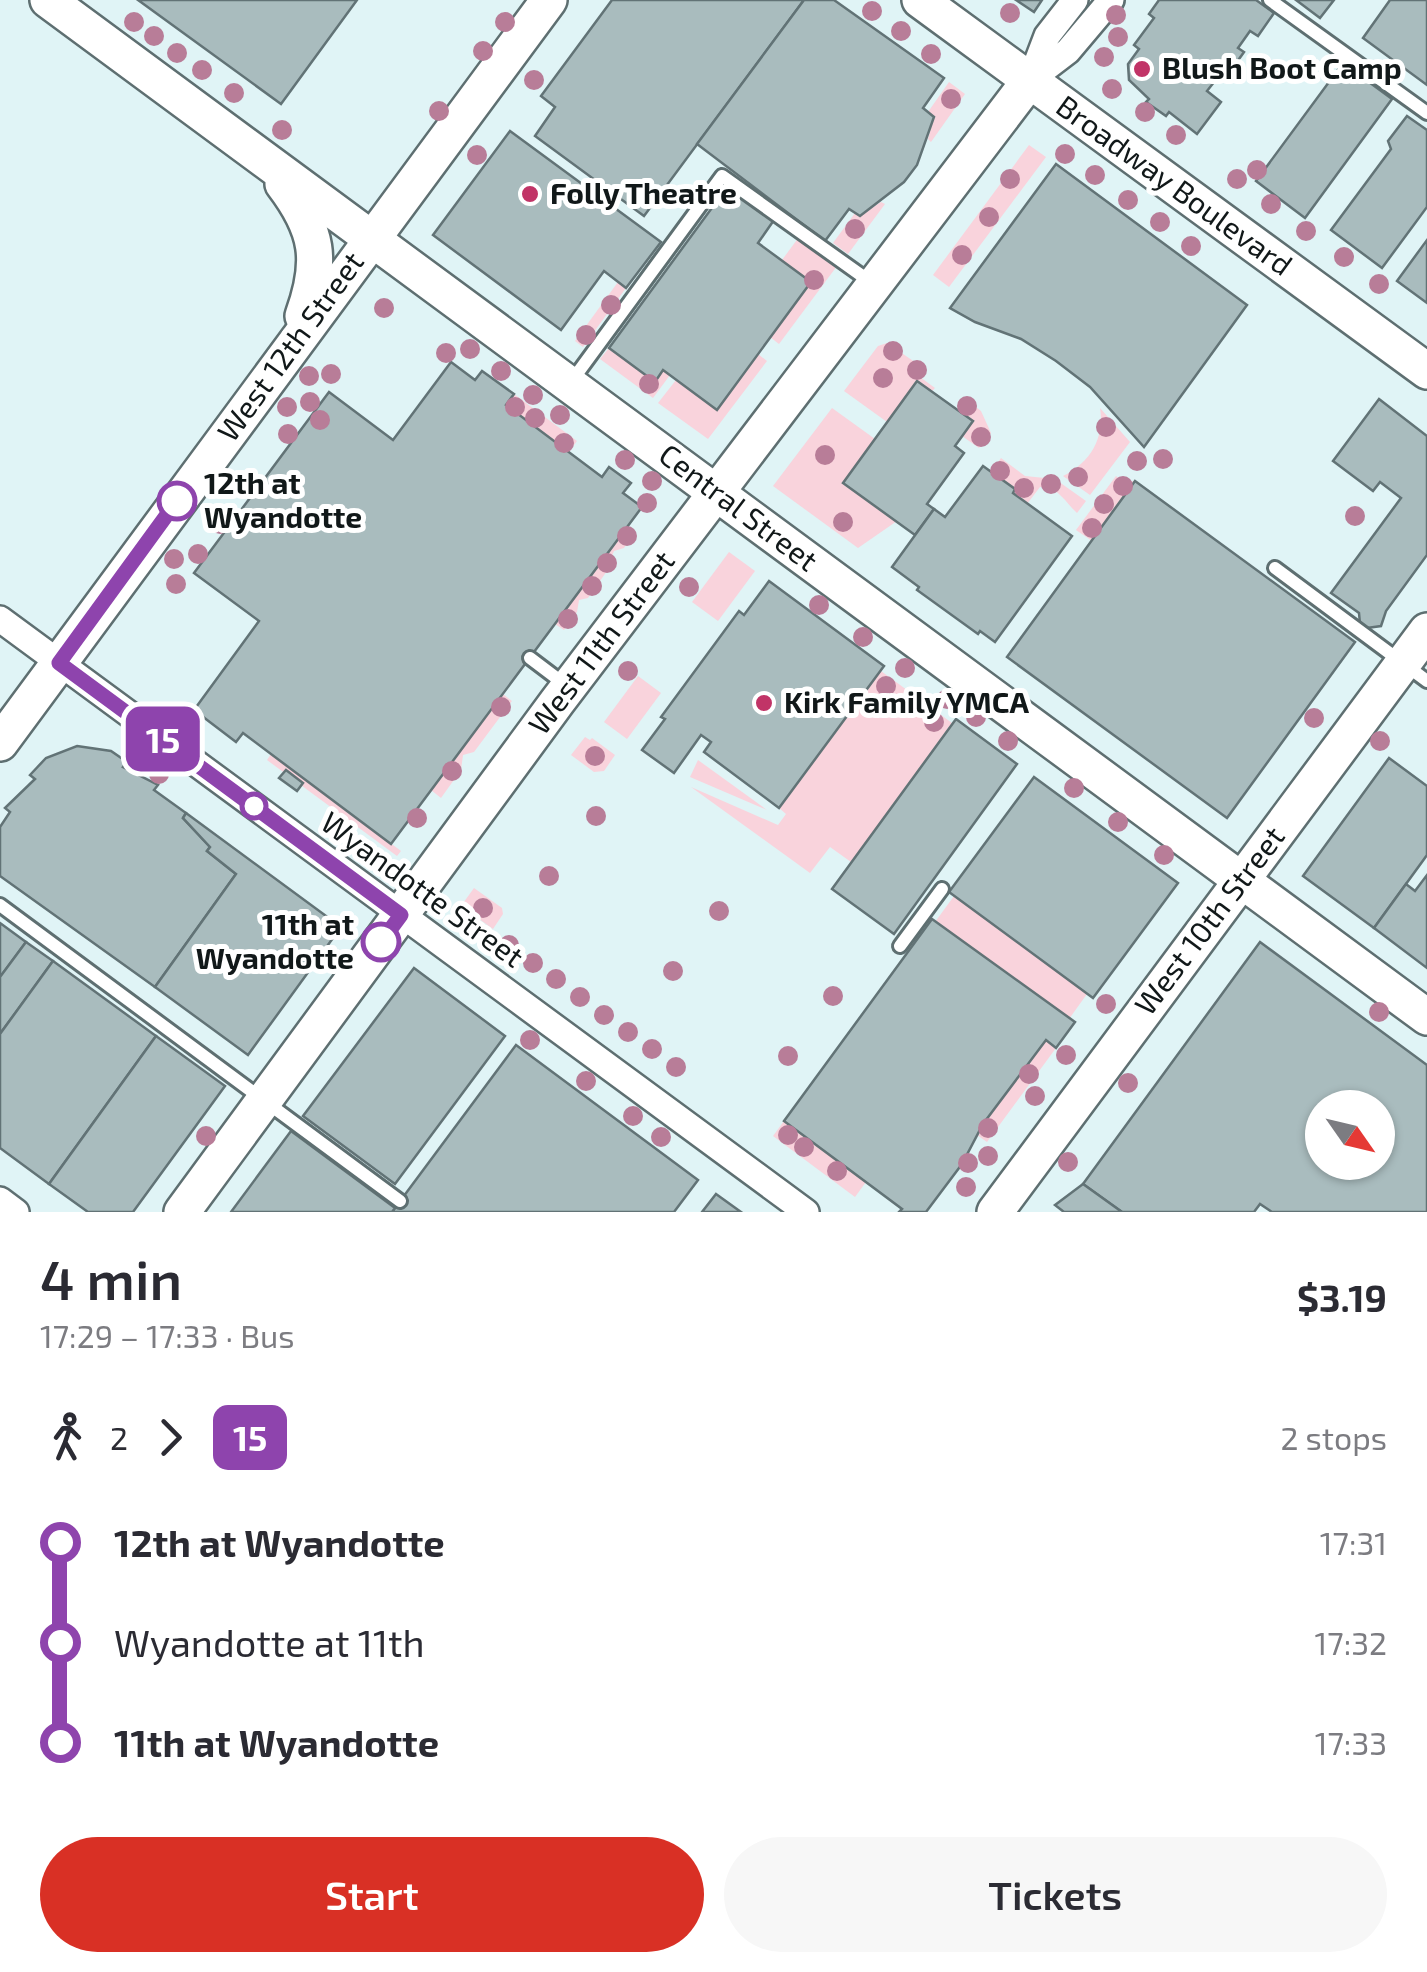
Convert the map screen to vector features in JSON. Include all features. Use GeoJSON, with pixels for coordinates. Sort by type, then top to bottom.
{"type":"FeatureCollection","features":[{"type":"Feature","properties":{"kind":"street","name":"Central Street"},"geometry":{"type":"LineString","coordinates":[[48,0],[1427,1017]]}},
{"type":"Feature","properties":{"kind":"street","name":"West 12th Street"},"geometry":{"type":"LineString","coordinates":[[0,743],[549,0]]}},
{"type":"Feature","properties":{"kind":"street","name":"Broadway Boulevard"},"geometry":{"type":"LineString","coordinates":[[920,0],[1427,372]]}},
{"type":"Feature","properties":{"kind":"street","name":"West 11th Street"},"geometry":{"type":"LineString","coordinates":[[1030,80],[1047,36],[1074,0]]}},
{"type":"Feature","properties":{"kind":"street","name":"West 11th Street"},"geometry":{"type":"LineString","coordinates":[[182,1212],[569,687],[873,284],[1030,80],[1068,51],[1110,0]]}},
{"type":"Feature","properties":{"kind":"street"},"geometry":{"type":"LineString","coordinates":[[264,159],[310,226],[316,248],[312,292],[292,345]]}},
{"type":"Feature","properties":{"kind":"street","name":"Wyandotte Street"},"geometry":{"type":"LineString","coordinates":[[0,620],[806,1212]]}},
{"type":"Feature","properties":{"kind":"street","name":"West 10th Street"},"geometry":{"type":"LineString","coordinates":[[995,1212],[1241,880],[1415,672],[1427,631]]}},
{"type":"Feature","properties":{"kind":"street"},"geometry":{"type":"LineString","coordinates":[[0,1200],[16,1212]]}},
{"type":"Feature","properties":{"kind":"lane"},"geometry":{"type":"LineString","coordinates":[[1270,0],[1427,113]]}},
{"type":"Feature","properties":{"kind":"lane"},"geometry":{"type":"LineString","coordinates":[[569,384],[722,176],[873,284]]}},
{"type":"Feature","properties":{"kind":"lane"},"geometry":{"type":"LineString","coordinates":[[1276,568],[1415,672]]}},
{"type":"Feature","properties":{"kind":"lane"},"geometry":{"type":"LineString","coordinates":[[530,658],[569,687]]}},
{"type":"Feature","properties":{"kind":"lane"},"geometry":{"type":"LineString","coordinates":[[900,946],[942,889]]}},
{"type":"Feature","properties":{"kind":"lane"},"geometry":{"type":"LineString","coordinates":[[0,904],[400,1201]]}},
{"type":"Feature","properties":{"kind":"shaded area"},"geometry":{"type":"Polygon","coordinates":[[[949,82],[965,94],[931,142],[928,139],[934,117],[928,112],[949,82]]]}},
{"type":"Feature","properties":{"kind":"shaded area"},"geometry":{"type":"Polygon","coordinates":[[[1029,145],[1046,157],[949,287],[933,275],[1029,145]]]}},
{"type":"Feature","properties":{"kind":"shaded area"},"geometry":{"type":"Polygon","coordinates":[[[881,202],[885,204],[848,254],[833,243],[855,213],[860,216],[881,202]]]}},
{"type":"Feature","properties":{"kind":"shaded area"},"geometry":{"type":"Polygon","coordinates":[[[799,237],[837,266],[779,344],[770,337],[782,260],[799,237]]]}},
{"type":"Feature","properties":{"kind":"shaded area"},"geometry":{"type":"Polygon","coordinates":[[[618,282],[626,288],[583,347],[575,341],[618,282]]]}},
{"type":"Feature","properties":{"kind":"shaded area"},"geometry":{"type":"Polygon","coordinates":[[[887,343],[925,369],[920,377],[935,388],[932,391],[917,381],[887,422],[844,391],[878,346],[887,343]]]}},
{"type":"Feature","properties":{"kind":"shaded area"},"geometry":{"type":"Polygon","coordinates":[[[609,348],[654,381],[663,370],[670,375],[653,398],[600,359],[609,348]]]}},
{"type":"Feature","properties":{"kind":"shaded area"},"geometry":{"type":"Polygon","coordinates":[[[758,354],[767,361],[708,439],[658,403],[676,380],[717,409],[758,354]]]}},
{"type":"Feature","properties":{"kind":"shaded area"},"geometry":{"type":"Polygon","coordinates":[[[514,394],[577,441],[569,452],[506,405],[514,394]]]}},
{"type":"Feature","properties":{"kind":"shaded area"},"geometry":{"type":"Polygon","coordinates":[[[967,400],[981,411],[991,433],[979,448],[962,436],[973,421],[959,411],[967,400]]]}},
{"type":"Feature","properties":{"kind":"shaded area"},"geometry":{"type":"Polygon","coordinates":[[[832,408],[875,439],[844,483],[897,521],[858,548],[773,486],[832,408]]]}},
{"type":"Feature","properties":{"kind":"shaded area"},"geometry":{"type":"Polygon","coordinates":[[[1100,408],[1130,442],[1090,495],[1063,476],[1081,464],[1094,448],[1100,429],[1100,408]]]}},
{"type":"Feature","properties":{"kind":"shaded area"},"geometry":{"type":"Polygon","coordinates":[[[1001,458],[1025,476],[1055,479],[1086,501],[1077,513],[1056,492],[1040,487],[1027,504],[1013,493],[1015,489],[991,472],[1001,458]]]}},
{"type":"Feature","properties":{"kind":"shaded area"},"geometry":{"type":"Polygon","coordinates":[[[1116,476],[1124,482],[1135,481],[1092,541],[1076,530],[1116,476]]]}},
{"type":"Feature","properties":{"kind":"shaded area"},"geometry":{"type":"Polygon","coordinates":[[[628,526],[635,532],[624,548],[614,551],[614,561],[588,598],[579,600],[577,612],[564,630],[555,624],[628,526]]]}},
{"type":"Feature","properties":{"kind":"shaded area"},"geometry":{"type":"Polygon","coordinates":[[[729,552],[755,571],[718,621],[692,602],[729,552]]]}},
{"type":"Feature","properties":{"kind":"shaded area"},"geometry":{"type":"Polygon","coordinates":[[[881,671],[952,723],[851,862],[830,847],[810,873],[691,787],[778,825],[786,814],[779,808],[881,671]]]}},
{"type":"Feature","properties":{"kind":"shaded area"},"geometry":{"type":"Polygon","coordinates":[[[638,676],[661,693],[627,739],[604,722],[638,676]]]}},
{"type":"Feature","properties":{"kind":"shaded area"},"geometry":{"type":"Polygon","coordinates":[[[503,694],[512,701],[474,752],[463,755],[461,770],[441,798],[431,790],[503,694]]]}},
{"type":"Feature","properties":{"kind":"shaded area"},"geometry":{"type":"Polygon","coordinates":[[[585,737],[615,755],[604,771],[594,772],[571,755],[585,737]]]}},
{"type":"Feature","properties":{"kind":"shaded area"},"geometry":{"type":"Polygon","coordinates":[[[271,754],[401,851],[397,856],[267,760],[271,754]]]}},
{"type":"Feature","properties":{"kind":"shaded area"},"geometry":{"type":"Polygon","coordinates":[[[698,760],[767,810],[690,777],[698,760]]]}},
{"type":"Feature","properties":{"kind":"shaded area"},"geometry":{"type":"Polygon","coordinates":[[[474,888],[502,908],[503,914],[493,929],[461,906],[474,888]]]}},
{"type":"Feature","properties":{"kind":"shaded area"},"geometry":{"type":"Polygon","coordinates":[[[954,896],[1087,994],[1069,1019],[935,922],[954,896]]]}},
{"type":"Feature","properties":{"kind":"shaded area"},"geometry":{"type":"Polygon","coordinates":[[[1046,1040],[1056,1048],[987,1142],[977,1135],[983,1124],[1046,1040]]]}},
{"type":"Feature","properties":{"kind":"shaded area"},"geometry":{"type":"Polygon","coordinates":[[[784,1121],[866,1182],[855,1197],[773,1136],[784,1121]]]}},
{"type":"Feature","properties":{"kind":"building"},"geometry":{"type":"Polygon","coordinates":[[[138,0],[357,0],[281,104],[138,0]]]}},
{"type":"Feature","properties":{"kind":"building"},"geometry":{"type":"Polygon","coordinates":[[[612,0],[804,0],[644,216],[535,136],[555,107],[541,96],[612,0]]]}},
{"type":"Feature","properties":{"kind":"building"},"geometry":{"type":"Polygon","coordinates":[[[804,0],[834,0],[944,78],[923,108],[934,117],[917,165],[904,182],[860,216],[849,209],[825,241],[697,144],[804,0]]]}},
{"type":"Feature","properties":{"kind":"building"},"geometry":{"type":"Polygon","coordinates":[[[1016,0],[1042,0],[1034,12],[1016,0]]]}},
{"type":"Feature","properties":{"kind":"building"},"geometry":{"type":"Polygon","coordinates":[[[1159,0],[1256,0],[1274,13],[1258,36],[1250,31],[1238,48],[1244,52],[1227,76],[1222,72],[1207,91],[1221,102],[1197,134],[1169,112],[1166,116],[1146,102],[1149,99],[1129,80],[1128,64],[1139,49],[1134,45],[1154,18],[1149,14],[1159,0]]]}},
{"type":"Feature","properties":{"kind":"building"},"geometry":{"type":"Polygon","coordinates":[[[1296,0],[1334,0],[1320,18],[1296,0]]]}},
{"type":"Feature","properties":{"kind":"building"},"geometry":{"type":"Polygon","coordinates":[[[1390,0],[1427,0],[1427,85],[1363,38],[1390,0]]]}},
{"type":"Feature","properties":{"kind":"building"},"geometry":{"type":"Polygon","coordinates":[[[1343,63],[1392,99],[1305,218],[1256,181],[1343,63]]]}},
{"type":"Feature","properties":{"kind":"building"},"geometry":{"type":"Polygon","coordinates":[[[1407,116],[1427,130],[1427,207],[1382,268],[1331,230],[1391,149],[1388,141],[1407,116]]]}},
{"type":"Feature","properties":{"kind":"building","name":"Folly Theatre"},"geometry":{"type":"Polygon","coordinates":[[[510,131],[661,242],[626,288],[604,271],[561,330],[433,235],[510,131]]]}},
{"type":"Feature","properties":{"kind":"building"},"geometry":{"type":"Polygon","coordinates":[[[1056,164],[1247,305],[1144,447],[1090,387],[1056,361],[1021,339],[950,308],[1056,164]]]}},
{"type":"Feature","properties":{"kind":"building"},"geometry":{"type":"Polygon","coordinates":[[[728,186],[774,220],[758,243],[811,282],[717,410],[663,370],[655,382],[609,348],[728,186]]]}},
{"type":"Feature","properties":{"kind":"building"},"geometry":{"type":"Polygon","coordinates":[[[1427,240],[1427,303],[1397,281],[1427,240]]]}},
{"type":"Feature","properties":{"kind":"building"},"geometry":{"type":"Polygon","coordinates":[[[451,362],[475,380],[482,371],[514,394],[506,405],[602,477],[609,467],[631,483],[623,493],[642,507],[391,844],[243,733],[236,742],[194,710],[259,621],[194,573],[329,392],[393,440],[451,362]]]}},
{"type":"Feature","properties":{"kind":"building"},"geometry":{"type":"Polygon","coordinates":[[[917,381],[973,421],[955,446],[964,453],[927,504],[934,509],[915,535],[843,483],[917,381]]]}},
{"type":"Feature","properties":{"kind":"building"},"geometry":{"type":"Polygon","coordinates":[[[1379,399],[1427,436],[1427,555],[1386,611],[1381,626],[1367,628],[1360,624],[1359,613],[1331,593],[1401,498],[1380,482],[1373,491],[1333,461],[1379,399]]]}},
{"type":"Feature","properties":{"kind":"building"},"geometry":{"type":"Polygon","coordinates":[[[983,466],[1072,536],[995,642],[917,590],[919,587],[892,567],[934,509],[945,517],[983,466]]]}},
{"type":"Feature","properties":{"kind":"building"},"geometry":{"type":"Polygon","coordinates":[[[1135,481],[1355,642],[1227,818],[1007,657],[1135,481]]]}},
{"type":"Feature","properties":{"kind":"building","name":"Kirk Family YMCA"},"geometry":{"type":"Polygon","coordinates":[[[769,581],[884,666],[779,808],[704,752],[711,742],[701,735],[674,773],[642,750],[665,719],[661,717],[739,611],[744,615],[769,581]]]}},
{"type":"Feature","properties":{"kind":"building"},"geometry":{"type":"Polygon","coordinates":[[[956,719],[1017,764],[894,934],[832,889],[956,719]]]}},
{"type":"Feature","properties":{"kind":"building"},"geometry":{"type":"Polygon","coordinates":[[[77,746],[111,751],[127,762],[123,767],[158,785],[154,790],[186,813],[183,818],[210,847],[207,851],[236,874],[155,987],[0,876],[0,827],[10,812],[5,808],[35,779],[30,775],[46,758],[77,746]]]}},
{"type":"Feature","properties":{"kind":"building"},"geometry":{"type":"Polygon","coordinates":[[[1389,758],[1427,786],[1427,855],[1374,928],[1303,876],[1389,758]]]}},
{"type":"Feature","properties":{"kind":"building"},"geometry":{"type":"Polygon","coordinates":[[[286,770],[303,783],[297,791],[279,778],[286,770]]]}},
{"type":"Feature","properties":{"kind":"building"},"geometry":{"type":"Polygon","coordinates":[[[1034,777],[1178,883],[1093,998],[949,892],[1034,777]]]}},
{"type":"Feature","properties":{"kind":"building"},"geometry":{"type":"Polygon","coordinates":[[[186,813],[341,927],[248,1055],[155,987],[236,874],[207,851],[210,847],[183,818],[186,813]]]}},
{"type":"Feature","properties":{"kind":"building"},"geometry":{"type":"Polygon","coordinates":[[[1427,875],[1427,968],[1374,928],[1406,884],[1415,891],[1427,875]]]}},
{"type":"Feature","properties":{"kind":"building"},"geometry":{"type":"Polygon","coordinates":[[[932,919],[1075,1022],[1056,1048],[1046,1040],[983,1124],[962,1164],[926,1212],[899,1212],[902,1209],[784,1121],[932,919]]]}},
{"type":"Feature","properties":{"kind":"building"},"geometry":{"type":"Polygon","coordinates":[[[0,923],[26,942],[0,977],[0,923]]]}},
{"type":"Feature","properties":{"kind":"building"},"geometry":{"type":"Polygon","coordinates":[[[26,942],[53,961],[0,1034],[0,977],[26,942]]]}},
{"type":"Feature","properties":{"kind":"building"},"geometry":{"type":"Polygon","coordinates":[[[1260,942],[1427,1065],[1427,1212],[1272,1212],[1260,1204],[1254,1212],[1122,1212],[1083,1184],[1260,942]]]}},
{"type":"Feature","properties":{"kind":"building"},"geometry":{"type":"Polygon","coordinates":[[[53,961],[156,1036],[49,1184],[0,1148],[0,1034],[53,961]]]}},
{"type":"Feature","properties":{"kind":"building"},"geometry":{"type":"Polygon","coordinates":[[[414,968],[505,1036],[395,1184],[303,1116],[414,968]]]}},
{"type":"Feature","properties":{"kind":"building"},"geometry":{"type":"Polygon","coordinates":[[[156,1036],[225,1086],[133,1212],[88,1212],[49,1184],[156,1036]]]}},
{"type":"Feature","properties":{"kind":"building"},"geometry":{"type":"Polygon","coordinates":[[[516,1045],[698,1180],[674,1212],[392,1212],[516,1045]]]}},
{"type":"Feature","properties":{"kind":"building"},"geometry":{"type":"Polygon","coordinates":[[[291,1131],[395,1208],[392,1212],[231,1212],[291,1131]]]}},
{"type":"Feature","properties":{"kind":"building"},"geometry":{"type":"Polygon","coordinates":[[[1083,1184],[1122,1212],[1064,1212],[1055,1205],[1083,1184]]]}},
{"type":"Feature","properties":{"kind":"building"},"geometry":{"type":"Polygon","coordinates":[[[716,1194],[741,1212],[702,1212],[716,1194]]]}},
{"type":"Feature","properties":{"kind":"bus line","name":"15"},"geometry":{"type":"LineString","coordinates":[[177,501],[59,663],[401,915],[381,942]]}},
{"type":"Feature","properties":{"kind":"place","name":"Blush Boot Camp"},"geometry":{"type":"Point","coordinates":[1142,69]}},
{"type":"Feature","properties":{"kind":"place","name":"Folly Theatre"},"geometry":{"type":"Point","coordinates":[530,194]}},
{"type":"Feature","properties":{"kind":"place","name":"12th at Wyandotte"},"geometry":{"type":"Point","coordinates":[177,501]}},
{"type":"Feature","properties":{"kind":"place","name":"Kirk Family YMCA"},"geometry":{"type":"Point","coordinates":[764,703]}},
{"type":"Feature","properties":{"kind":"place","name":"11th at Wyandotte"},"geometry":{"type":"Point","coordinates":[381,942]}}]}
